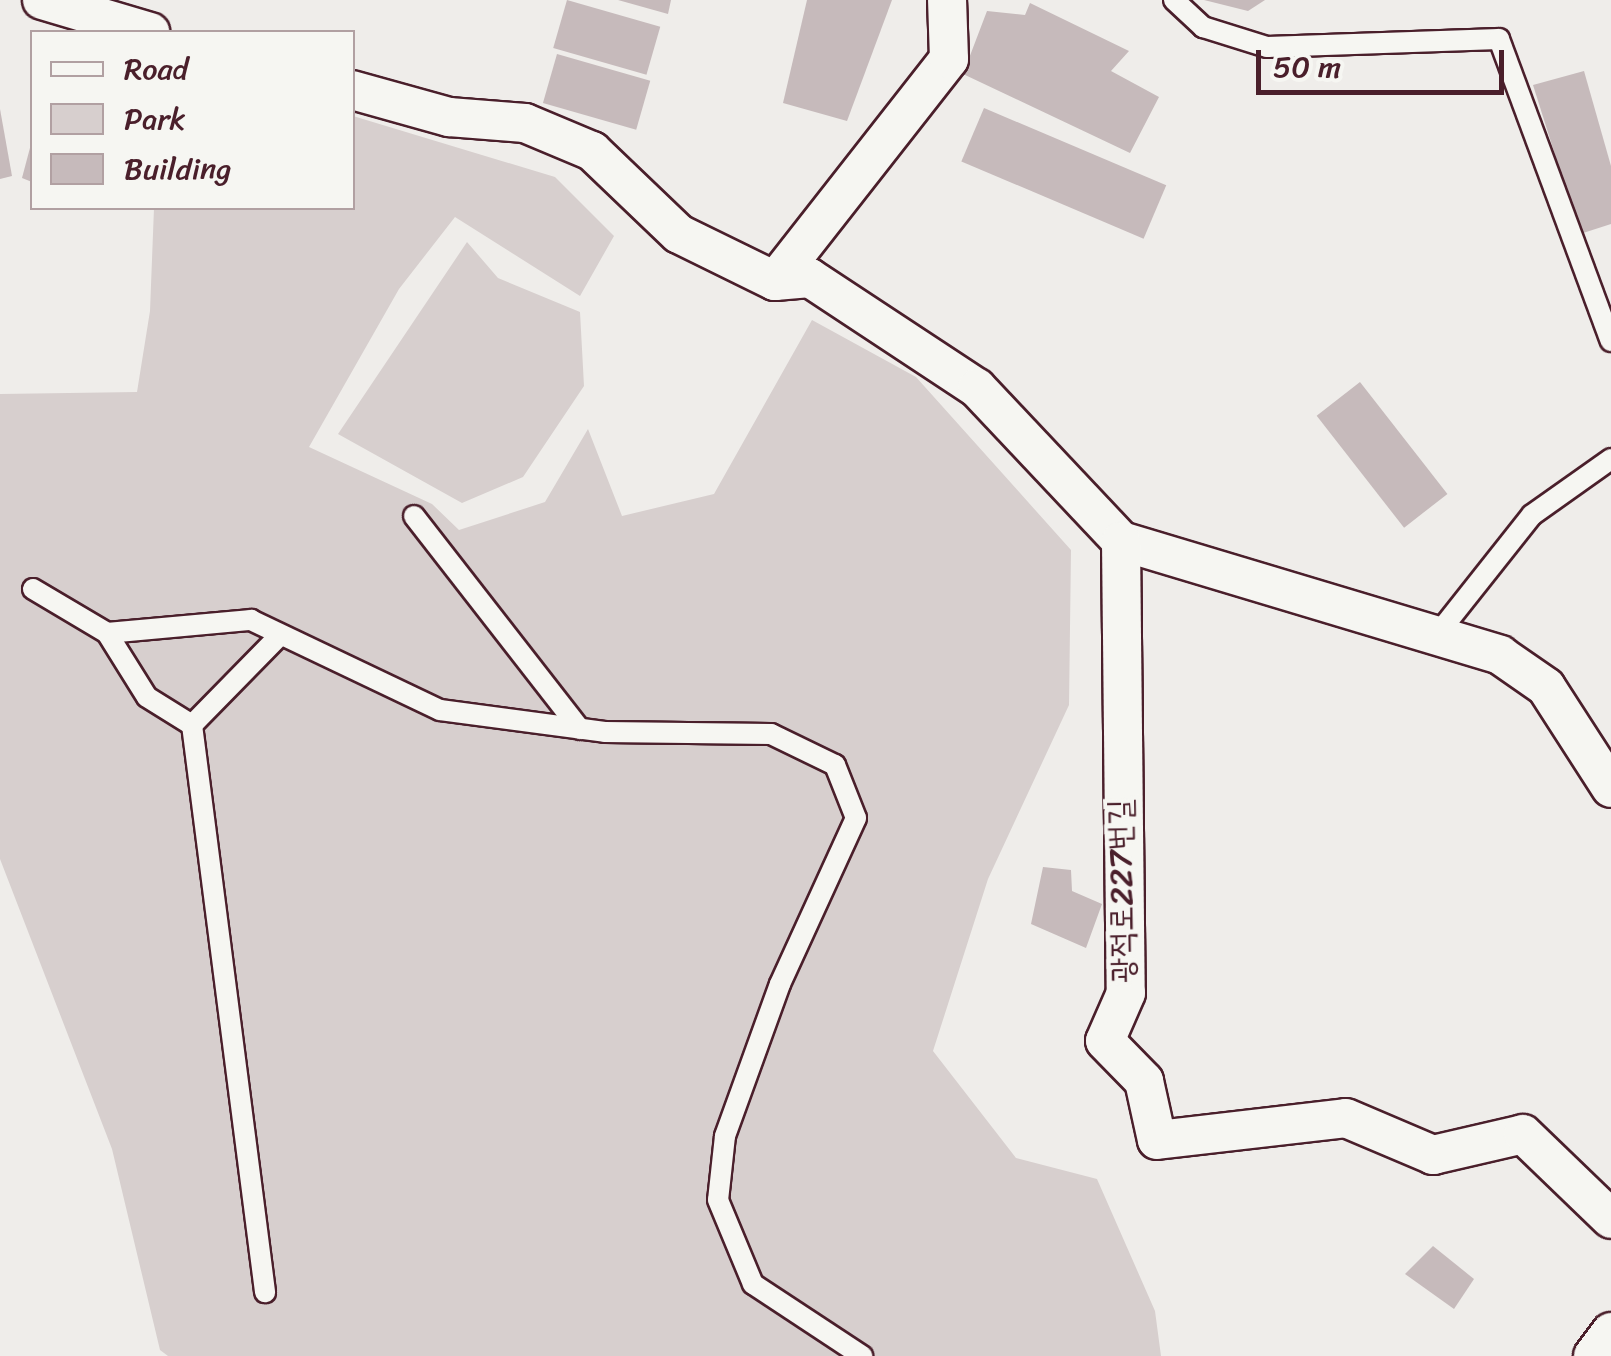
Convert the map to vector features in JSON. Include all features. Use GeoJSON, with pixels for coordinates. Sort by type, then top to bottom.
{"type":"FeatureCollection","features":[{"type":"Feature","properties":{"kind":"street"},"geometry":{"type":"LineString","coordinates":[[42,0],[143,30]]}},
{"type":"Feature","properties":{"kind":"street"},"geometry":{"type":"LineString","coordinates":[[775,281],[949,60],[947,0]]}},
{"type":"Feature","properties":{"kind":"street"},"geometry":{"type":"LineString","coordinates":[[355,91],[448,118],[525,124],[592,151],[679,234],[775,281],[810,278],[977,388],[1121,541],[1500,655],[1546,688],[1611,788]]}},
{"type":"Feature","properties":{"kind":"street","name":"광적로227번길"},"geometry":{"type":"LineString","coordinates":[[1121,541],[1126,993],[1105,1041],[1144,1081],[1157,1140],[1346,1118],[1433,1155],[1523,1134],[1611,1219]]}},
{"type":"Feature","properties":{"kind":"street"},"geometry":{"type":"LineString","coordinates":[[1593,1356],[1611,1332]]}},
{"type":"Feature","properties":{"kind":"lane"},"geometry":{"type":"LineString","coordinates":[[1174,0],[1203,27],[1267,47],[1500,40],[1611,341]]}},
{"type":"Feature","properties":{"kind":"lane"},"geometry":{"type":"LineString","coordinates":[[1436,636],[1532,515],[1611,459]]}},
{"type":"Feature","properties":{"kind":"lane"},"geometry":{"type":"LineString","coordinates":[[414,516],[580,729]]}},
{"type":"Feature","properties":{"kind":"lane"},"geometry":{"type":"LineString","coordinates":[[33,589],[107,632],[148,696],[192,724]]}},
{"type":"Feature","properties":{"kind":"lane"},"geometry":{"type":"LineString","coordinates":[[107,632],[251,620],[440,710],[580,729],[772,734],[835,765],[856,818],[774,1001],[725,1136],[718,1200],[753,1284],[862,1356]]}},
{"type":"Feature","properties":{"kind":"lane"},"geometry":{"type":"LineString","coordinates":[[192,724],[280,635]]}},
{"type":"Feature","properties":{"kind":"lane"},"geometry":{"type":"LineString","coordinates":[[192,724],[264,1292]]}},
{"type":"Feature","properties":{"kind":"green space"},"geometry":{"type":"Polygon","coordinates":[[[355,117],[555,177],[614,236],[580,296],[455,217],[399,289],[309,447],[432,504],[459,530],[545,502],[588,429],[622,516],[714,494],[812,320],[916,377],[1071,550],[1069,705],[988,879],[933,1051],[1016,1158],[1097,1179],[1155,1311],[1161,1356],[168,1356],[160,1350],[112,1149],[0,859],[0,394],[137,392],[150,311],[154,210],[355,210],[355,117]]]}},
{"type":"Feature","properties":{"kind":"green space"},"geometry":{"type":"Polygon","coordinates":[[[467,242],[498,278],[580,312],[584,386],[523,477],[462,503],[338,434],[467,242]]]}},
{"type":"Feature","properties":{"kind":"building"},"geometry":{"type":"Polygon","coordinates":[[[567,0],[660,27],[646,75],[553,48],[567,0]]]}},
{"type":"Feature","properties":{"kind":"building"},"geometry":{"type":"Polygon","coordinates":[[[618,0],[671,0],[668,14],[618,0]]]}},
{"type":"Feature","properties":{"kind":"building"},"geometry":{"type":"Polygon","coordinates":[[[807,0],[892,0],[847,121],[783,103],[807,0]]]}},
{"type":"Feature","properties":{"kind":"building"},"geometry":{"type":"Polygon","coordinates":[[[1204,0],[1265,0],[1248,11],[1204,0]]]}},
{"type":"Feature","properties":{"kind":"building"},"geometry":{"type":"Polygon","coordinates":[[[1030,3],[1129,51],[1111,71],[1159,97],[1130,153],[963,74],[987,11],[1025,15],[1030,3]]]}},
{"type":"Feature","properties":{"kind":"building"},"geometry":{"type":"Polygon","coordinates":[[[557,54],[650,81],[636,130],[543,103],[557,54]]]}},
{"type":"Feature","properties":{"kind":"building"},"geometry":{"type":"Polygon","coordinates":[[[1584,71],[1611,166],[1611,224],[1580,234],[1533,85],[1584,71]]]}},
{"type":"Feature","properties":{"kind":"building"},"geometry":{"type":"Polygon","coordinates":[[[984,108],[1166,185],[1144,239],[961,161],[984,108]]]}},
{"type":"Feature","properties":{"kind":"building"},"geometry":{"type":"Polygon","coordinates":[[[0,109],[12,176],[0,179],[0,109]]]}},
{"type":"Feature","properties":{"kind":"building"},"geometry":{"type":"Polygon","coordinates":[[[30,148],[30,181],[22,178],[30,148]]]}},
{"type":"Feature","properties":{"kind":"building"},"geometry":{"type":"Polygon","coordinates":[[[1360,382],[1447,494],[1404,528],[1317,416],[1360,382]]]}},
{"type":"Feature","properties":{"kind":"building"},"geometry":{"type":"Polygon","coordinates":[[[1043,867],[1071,870],[1072,891],[1102,904],[1086,948],[1031,924],[1043,867]]]}},
{"type":"Feature","properties":{"kind":"building"},"geometry":{"type":"Polygon","coordinates":[[[1433,1246],[1474,1279],[1454,1309],[1405,1274],[1433,1246]]]}}]}
